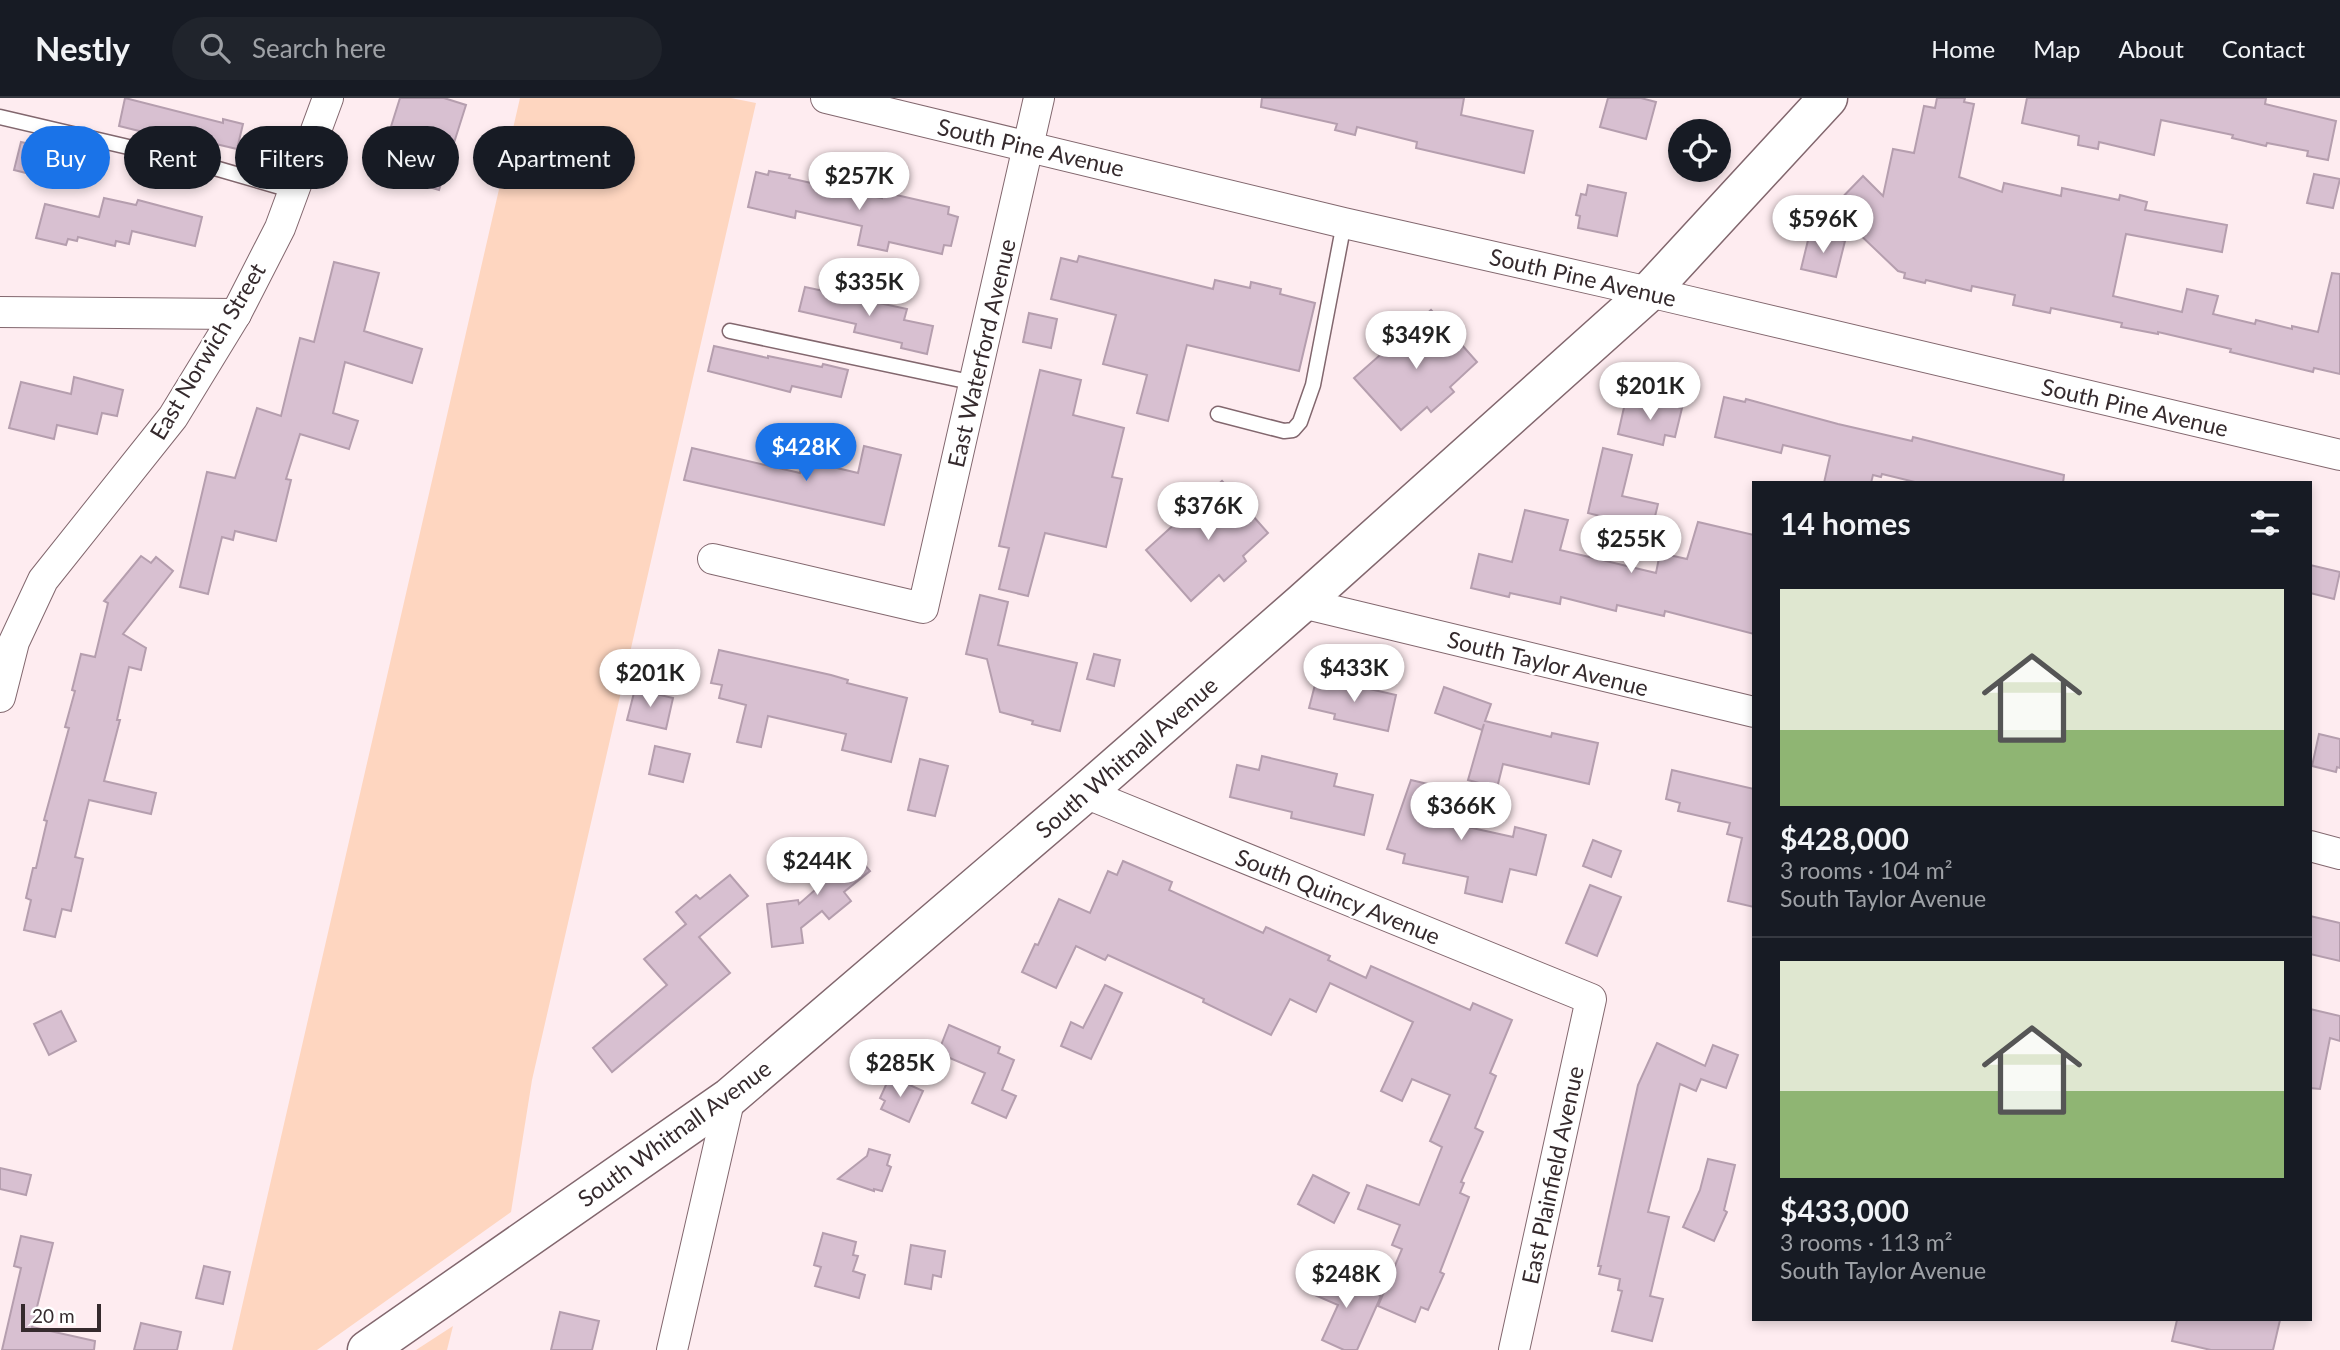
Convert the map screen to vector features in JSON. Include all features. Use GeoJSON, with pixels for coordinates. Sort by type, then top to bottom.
{"type":"FeatureCollection","features":[{"type":"Feature","properties":{"kind":"street","name":"East Norwich Street"},"geometry":{"type":"LineString","coordinates":[[0,697],[14,642],[43,580],[173,417],[236,314],[280,228],[328,98]]}},
{"type":"Feature","properties":{"kind":"street","name":"South Pine Avenue"},"geometry":{"type":"LineString","coordinates":[[826,98],[1344,223],[2340,455]]}},
{"type":"Feature","properties":{"kind":"street","name":"East Waterford Avenue"},"geometry":{"type":"LineString","coordinates":[[712,559],[923,608],[1039,98]]}},
{"type":"Feature","properties":{"kind":"street","name":"South Whitnall Avenue"},"geometry":{"type":"LineString","coordinates":[[367,1350],[730,1097],[1085,793],[1649,292],[1828,98]]}},
{"type":"Feature","properties":{"kind":"street"},"geometry":{"type":"LineString","coordinates":[[0,312],[236,314]]}},
{"type":"Feature","properties":{"kind":"street","name":"South Taylor Avenue"},"geometry":{"type":"LineString","coordinates":[[1302,603],[1752,712]]}},
{"type":"Feature","properties":{"kind":"street","name":"South Quincy Avenue"},"geometry":{"type":"LineString","coordinates":[[1085,793],[1591,999]]}},
{"type":"Feature","properties":{"kind":"street"},"geometry":{"type":"LineString","coordinates":[[2312,847],[2340,854]]}},
{"type":"Feature","properties":{"kind":"street","name":"East Plainfield Avenue"},"geometry":{"type":"LineString","coordinates":[[1514,1350],[1591,999]]}},
{"type":"Feature","properties":{"kind":"street"},"geometry":{"type":"LineString","coordinates":[[672,1350],[730,1097]]}},
{"type":"Feature","properties":{"kind":"lane"},"geometry":{"type":"LineString","coordinates":[[0,117],[214,168],[294,191]]}},
{"type":"Feature","properties":{"kind":"lane"},"geometry":{"type":"LineString","coordinates":[[1218,414],[1284,431],[1293,430],[1300,422],[1318,365],[1344,223]]}},
{"type":"Feature","properties":{"kind":"lane"},"geometry":{"type":"LineString","coordinates":[[730,331],[975,383]]}},
{"type":"Feature","properties":{"kind":"shaded area"},"geometry":{"type":"Polygon","coordinates":[[[520,98],[731,98],[756,103],[532,1080],[511,1212],[317,1350],[232,1350],[499,189],[635,189],[635,126],[514,126],[520,98]]]}},
{"type":"Feature","properties":{"kind":"shaded area"},"geometry":{"type":"Polygon","coordinates":[[[453,1326],[447,1350],[416,1350],[453,1326]]]}},
{"type":"Feature","properties":{"kind":"building"},"geometry":{"type":"Polygon","coordinates":[[[125,98],[223,123],[223,119],[243,124],[235,126],[235,149],[221,145],[221,126],[119,126],[125,98]]]}},
{"type":"Feature","properties":{"kind":"building"},"geometry":{"type":"Polygon","coordinates":[[[400,98],[444,98],[466,105],[459,127],[391,126],[400,98]]]}},
{"type":"Feature","properties":{"kind":"building"},"geometry":{"type":"Polygon","coordinates":[[[1262,98],[1464,98],[1461,115],[1533,131],[1524,173],[1416,148],[1417,142],[1357,127],[1355,135],[1335,130],[1337,124],[1261,107],[1262,98]]]}},
{"type":"Feature","properties":{"kind":"building"},"geometry":{"type":"Polygon","coordinates":[[[1608,98],[1641,98],[1656,102],[1646,139],[1600,127],[1608,98]]]}},
{"type":"Feature","properties":{"kind":"building"},"geometry":{"type":"Polygon","coordinates":[[[1937,98],[1965,98],[1964,102],[1974,104],[1959,177],[2002,192],[2004,183],[2061,196],[2062,188],[2119,200],[2120,195],[2147,202],[2145,210],[2227,225],[2222,252],[2126,234],[2113,296],[2182,312],[2187,289],[2218,296],[2213,314],[2255,324],[2256,320],[2318,332],[2332,273],[2340,274],[2340,374],[2314,368],[2313,372],[2230,352],[2231,349],[2158,332],[2121,327],[2122,323],[2051,308],[2050,313],[2013,305],[2015,295],[1972,286],[1971,291],[1926,280],[1925,283],[1904,278],[1905,273],[1898,271],[1832,208],[1863,176],[1883,196],[1893,149],[1914,153],[1924,106],[1935,108],[1937,98]]]}},
{"type":"Feature","properties":{"kind":"building"},"geometry":{"type":"Polygon","coordinates":[[[2027,98],[2266,98],[2265,104],[2336,121],[2328,160],[2307,156],[2308,151],[2267,143],[2266,146],[2232,138],[2233,135],[2161,120],[2154,155],[2099,142],[2098,149],[2078,145],[2079,136],[2022,123],[2027,98]]]}},
{"type":"Feature","properties":{"kind":"building"},"geometry":{"type":"Polygon","coordinates":[[[21,142],[21,172],[14,170],[21,142]]]}},
{"type":"Feature","properties":{"kind":"building"},"geometry":{"type":"Polygon","coordinates":[[[769,171],[869,196],[882,198],[883,192],[949,207],[948,214],[958,217],[951,246],[944,245],[942,254],[889,242],[887,251],[858,245],[862,226],[796,211],[795,218],[748,207],[756,172],[768,175],[769,171]]]}},
{"type":"Feature","properties":{"kind":"building"},"geometry":{"type":"Polygon","coordinates":[[[2314,174],[2340,179],[2333,208],[2307,203],[2314,174]]]}},
{"type":"Feature","properties":{"kind":"building"},"geometry":{"type":"Polygon","coordinates":[[[1588,185],[1626,193],[1617,236],[1578,228],[1580,216],[1576,215],[1581,194],[1586,195],[1588,185]]]}},
{"type":"Feature","properties":{"kind":"building"},"geometry":{"type":"Polygon","coordinates":[[[104,198],[136,205],[138,200],[202,217],[195,246],[132,231],[129,244],[116,241],[115,246],[78,237],[77,241],[68,239],[66,245],[36,238],[45,204],[99,217],[104,198]]]}},
{"type":"Feature","properties":{"kind":"building"},"geometry":{"type":"Polygon","coordinates":[[[1810,232],[1845,241],[1836,277],[1801,269],[1810,232]]]}},
{"type":"Feature","properties":{"kind":"building"},"geometry":{"type":"Polygon","coordinates":[[[1079,256],[1213,289],[1215,280],[1250,288],[1251,282],[1281,289],[1280,294],[1315,303],[1299,371],[1187,345],[1168,421],[1137,413],[1147,375],[1103,364],[1116,315],[1051,299],[1061,258],[1077,262],[1079,256]]]}},
{"type":"Feature","properties":{"kind":"building"},"geometry":{"type":"Polygon","coordinates":[[[334,262],[379,273],[364,331],[422,349],[412,383],[345,362],[333,413],[358,421],[349,449],[300,434],[286,479],[291,480],[276,541],[235,531],[233,540],[222,537],[208,594],[180,587],[207,472],[235,478],[257,408],[281,416],[300,338],[314,342],[334,262]]]}},
{"type":"Feature","properties":{"kind":"building"},"geometry":{"type":"Polygon","coordinates":[[[805,287],[907,309],[904,320],[933,326],[927,354],[901,348],[902,343],[854,332],[856,324],[799,311],[805,287]]]}},
{"type":"Feature","properties":{"kind":"building"},"geometry":{"type":"Polygon","coordinates":[[[1431,310],[1477,362],[1450,387],[1454,392],[1431,412],[1427,407],[1401,430],[1354,378],[1431,310]]]}},
{"type":"Feature","properties":{"kind":"building"},"geometry":{"type":"Polygon","coordinates":[[[1029,313],[1057,319],[1051,348],[1023,342],[1029,313]]]}},
{"type":"Feature","properties":{"kind":"building"},"geometry":{"type":"Polygon","coordinates":[[[714,346],[768,358],[822,367],[823,364],[848,370],[841,397],[792,386],[790,392],[708,371],[714,346]]]}},
{"type":"Feature","properties":{"kind":"building"},"geometry":{"type":"Polygon","coordinates":[[[1040,370],[1081,380],[1073,415],[1124,428],[1112,477],[1122,479],[1106,547],[1045,533],[1028,596],[999,589],[1009,548],[999,546],[1040,370]]]}},
{"type":"Feature","properties":{"kind":"building"},"geometry":{"type":"Polygon","coordinates":[[[74,377],[123,390],[117,416],[102,413],[97,434],[57,425],[54,439],[9,428],[21,382],[71,394],[74,377]]]}},
{"type":"Feature","properties":{"kind":"building"},"geometry":{"type":"Polygon","coordinates":[[[1724,397],[1745,402],[1746,399],[1838,424],[1912,441],[1913,437],[2064,475],[2063,481],[1911,481],[1882,474],[1881,477],[1873,475],[1872,481],[1824,481],[1830,456],[1783,445],[1781,453],[1715,437],[1724,397]]]}},
{"type":"Feature","properties":{"kind":"building"},"geometry":{"type":"Polygon","coordinates":[[[1646,402],[1682,408],[1675,437],[1665,435],[1663,445],[1618,434],[1625,403],[1645,407],[1646,402]]]}},
{"type":"Feature","properties":{"kind":"building"},"geometry":{"type":"Polygon","coordinates":[[[864,446],[901,455],[884,525],[684,480],[692,448],[800,473],[803,460],[858,473],[864,446]]]}},
{"type":"Feature","properties":{"kind":"building"},"geometry":{"type":"Polygon","coordinates":[[[1603,448],[1632,455],[1622,496],[1658,504],[1652,529],[1588,513],[1603,448]]]}},
{"type":"Feature","properties":{"kind":"building"},"geometry":{"type":"Polygon","coordinates":[[[1222,481],[1268,533],[1243,556],[1246,561],[1224,581],[1219,575],[1191,601],[1146,550],[1222,481]]]}},
{"type":"Feature","properties":{"kind":"building"},"geometry":{"type":"Polygon","coordinates":[[[1525,510],[1568,520],[1560,550],[1656,573],[1660,553],[1687,559],[1698,522],[1752,535],[1752,633],[1665,611],[1664,616],[1617,605],[1616,611],[1561,597],[1560,604],[1510,593],[1509,597],[1471,588],[1479,554],[1512,562],[1525,510]]]}},
{"type":"Feature","properties":{"kind":"building"},"geometry":{"type":"Polygon","coordinates":[[[141,556],[151,563],[156,557],[173,571],[123,634],[146,648],[141,670],[129,667],[117,720],[120,720],[104,781],[156,793],[151,814],[89,800],[75,857],[83,859],[71,911],[62,909],[55,937],[24,930],[31,900],[26,898],[33,868],[36,868],[47,821],[44,820],[69,728],[65,727],[81,654],[95,657],[108,603],[104,601],[141,556]]]}},
{"type":"Feature","properties":{"kind":"building"},"geometry":{"type":"Polygon","coordinates":[[[2312,565],[2340,572],[2334,599],[2312,594],[2312,565]]]}},
{"type":"Feature","properties":{"kind":"building"},"geometry":{"type":"Polygon","coordinates":[[[980,595],[1008,602],[998,645],[1077,663],[1060,731],[1000,712],[987,659],[966,654],[980,595]]]}},
{"type":"Feature","properties":{"kind":"building"},"geometry":{"type":"Polygon","coordinates":[[[719,650],[831,675],[848,680],[847,683],[907,698],[891,762],[842,750],[846,734],[768,716],[761,747],[737,742],[746,705],[719,698],[722,685],[711,683],[719,650]]]}},
{"type":"Feature","properties":{"kind":"building"},"geometry":{"type":"Polygon","coordinates":[[[1094,654],[1120,660],[1114,686],[1087,679],[1094,654]]]}},
{"type":"Feature","properties":{"kind":"building"},"geometry":{"type":"Polygon","coordinates":[[[1317,677],[1396,695],[1388,731],[1334,719],[1335,714],[1309,708],[1317,677]]]}},
{"type":"Feature","properties":{"kind":"building"},"geometry":{"type":"Polygon","coordinates":[[[1444,687],[1491,704],[1485,721],[1551,737],[1552,733],[1598,743],[1589,784],[1503,764],[1497,788],[1468,780],[1484,724],[1482,730],[1435,713],[1444,687]]]}},
{"type":"Feature","properties":{"kind":"building"},"geometry":{"type":"Polygon","coordinates":[[[635,689],[673,698],[666,729],[627,720],[635,689]]]}},
{"type":"Feature","properties":{"kind":"building"},"geometry":{"type":"Polygon","coordinates":[[[2319,734],[2340,739],[2340,768],[2337,767],[2336,772],[2312,766],[2319,734]]]}},
{"type":"Feature","properties":{"kind":"building"},"geometry":{"type":"Polygon","coordinates":[[[655,746],[690,754],[683,782],[649,774],[655,746]]]}},
{"type":"Feature","properties":{"kind":"building"},"geometry":{"type":"Polygon","coordinates":[[[1262,756],[1337,774],[1334,786],[1373,795],[1364,835],[1291,818],[1292,812],[1230,797],[1237,765],[1259,770],[1262,756]]]}},
{"type":"Feature","properties":{"kind":"building"},"geometry":{"type":"Polygon","coordinates":[[[920,759],[948,766],[935,816],[908,810],[920,759]]]}},
{"type":"Feature","properties":{"kind":"building"},"geometry":{"type":"Polygon","coordinates":[[[1672,770],[1752,789],[1752,907],[1728,901],[1742,838],[1727,834],[1730,823],[1678,811],[1680,803],[1666,799],[1672,770]]]}},
{"type":"Feature","properties":{"kind":"building"},"geometry":{"type":"Polygon","coordinates":[[[1411,780],[1470,794],[1463,826],[1513,837],[1515,827],[1546,835],[1536,875],[1510,869],[1502,902],[1465,893],[1468,877],[1403,863],[1405,854],[1387,849],[1411,780]]]}},
{"type":"Feature","properties":{"kind":"building"},"geometry":{"type":"Polygon","coordinates":[[[844,840],[870,871],[844,892],[851,901],[829,919],[822,911],[801,928],[803,943],[772,947],[767,904],[798,900],[799,904],[830,877],[817,863],[844,840]]]}},
{"type":"Feature","properties":{"kind":"building"},"geometry":{"type":"Polygon","coordinates":[[[1593,840],[1621,851],[1611,877],[1583,866],[1593,840]]]}},
{"type":"Feature","properties":{"kind":"building"},"geometry":{"type":"Polygon","coordinates":[[[1123,861],[1172,882],[1169,890],[1263,933],[1266,927],[1330,956],[1328,960],[1366,978],[1371,966],[1470,1010],[1473,1003],[1512,1020],[1490,1073],[1496,1076],[1475,1128],[1483,1132],[1461,1182],[1464,1183],[1460,1193],[1469,1197],[1440,1272],[1444,1274],[1428,1310],[1421,1307],[1415,1322],[1378,1306],[1402,1249],[1392,1245],[1400,1225],[1358,1209],[1367,1185],[1419,1205],[1442,1147],[1430,1141],[1450,1095],[1412,1079],[1402,1101],[1381,1091],[1413,1022],[1330,983],[1316,1012],[1290,999],[1271,1035],[1203,1002],[1204,999],[1108,955],[1105,960],[1076,946],[1056,988],[1022,972],[1059,899],[1090,913],[1108,871],[1117,875],[1123,861]]]}},
{"type":"Feature","properties":{"kind":"building"},"geometry":{"type":"Polygon","coordinates":[[[730,875],[748,896],[699,937],[730,973],[612,1072],[593,1048],[667,985],[644,959],[686,924],[676,912],[696,895],[700,899],[730,875]]]}},
{"type":"Feature","properties":{"kind":"building"},"geometry":{"type":"Polygon","coordinates":[[[1590,885],[1621,897],[1597,956],[1566,943],[1590,885]]]}},
{"type":"Feature","properties":{"kind":"building"},"geometry":{"type":"Polygon","coordinates":[[[2312,916],[2340,923],[2340,961],[2312,954],[2312,916]]]}},
{"type":"Feature","properties":{"kind":"building"},"geometry":{"type":"Polygon","coordinates":[[[1105,985],[1122,993],[1091,1059],[1061,1046],[1071,1022],[1083,1028],[1105,985]]]}},
{"type":"Feature","properties":{"kind":"building"},"geometry":{"type":"Polygon","coordinates":[[[2312,1009],[2340,1016],[2340,1041],[2330,1038],[2320,1089],[2312,1088],[2312,1009]]]}},
{"type":"Feature","properties":{"kind":"building"},"geometry":{"type":"Polygon","coordinates":[[[61,1011],[76,1041],[49,1055],[34,1024],[61,1011]]]}},
{"type":"Feature","properties":{"kind":"building"},"geometry":{"type":"Polygon","coordinates":[[[949,1025],[1000,1047],[998,1053],[1014,1060],[1002,1090],[1016,1096],[1006,1118],[972,1103],[985,1073],[938,1053],[949,1025]]]}},
{"type":"Feature","properties":{"kind":"building"},"geometry":{"type":"Polygon","coordinates":[[[1657,1043],[1705,1066],[1713,1045],[1738,1055],[1726,1088],[1701,1079],[1696,1091],[1680,1084],[1648,1212],[1669,1217],[1650,1296],[1663,1299],[1652,1341],[1612,1331],[1622,1291],[1618,1290],[1620,1279],[1599,1274],[1601,1266],[1598,1266],[1638,1085],[1657,1043]]]}},
{"type":"Feature","properties":{"kind":"building"},"geometry":{"type":"Polygon","coordinates":[[[890,1076],[923,1091],[909,1122],[881,1109],[885,1101],[880,1098],[890,1076]]]}},
{"type":"Feature","properties":{"kind":"building"},"geometry":{"type":"Polygon","coordinates":[[[869,1149],[890,1155],[887,1165],[891,1167],[882,1191],[874,1191],[838,1179],[867,1156],[869,1149]]]}},
{"type":"Feature","properties":{"kind":"building"},"geometry":{"type":"Polygon","coordinates":[[[1708,1159],[1735,1165],[1724,1210],[1727,1212],[1714,1241],[1683,1227],[1700,1190],[1708,1159]]]}},
{"type":"Feature","properties":{"kind":"building"},"geometry":{"type":"Polygon","coordinates":[[[0,1168],[31,1175],[26,1195],[0,1189],[0,1168]]]}},
{"type":"Feature","properties":{"kind":"building"},"geometry":{"type":"Polygon","coordinates":[[[1313,1175],[1349,1193],[1334,1223],[1298,1204],[1313,1175]]]}},
{"type":"Feature","properties":{"kind":"building"},"geometry":{"type":"Polygon","coordinates":[[[823,1233],[856,1242],[853,1255],[858,1256],[853,1271],[865,1275],[859,1298],[815,1286],[821,1267],[814,1265],[823,1233]]]}},
{"type":"Feature","properties":{"kind":"building"},"geometry":{"type":"Polygon","coordinates":[[[21,1236],[53,1243],[32,1327],[95,1341],[94,1350],[2,1350],[21,1268],[14,1266],[21,1236]]]}},
{"type":"Feature","properties":{"kind":"building"},"geometry":{"type":"Polygon","coordinates":[[[911,1245],[945,1251],[941,1277],[933,1275],[931,1289],[905,1284],[911,1245]]]}},
{"type":"Feature","properties":{"kind":"building"},"geometry":{"type":"Polygon","coordinates":[[[204,1266],[230,1272],[223,1304],[196,1298],[204,1266]]]}},
{"type":"Feature","properties":{"kind":"building"},"geometry":{"type":"Polygon","coordinates":[[[1321,1270],[1381,1296],[1357,1350],[1344,1350],[1322,1340],[1338,1305],[1310,1293],[1321,1270]]]}},
{"type":"Feature","properties":{"kind":"building"},"geometry":{"type":"Polygon","coordinates":[[[560,1312],[599,1321],[592,1350],[551,1350],[560,1312]]]}},
{"type":"Feature","properties":{"kind":"building"},"geometry":{"type":"Polygon","coordinates":[[[2177,1321],[2280,1321],[2273,1350],[2211,1350],[2172,1341],[2177,1321]]]}},
{"type":"Feature","properties":{"kind":"building"},"geometry":{"type":"Polygon","coordinates":[[[141,1323],[181,1332],[177,1350],[134,1350],[141,1323]]]}}]}
